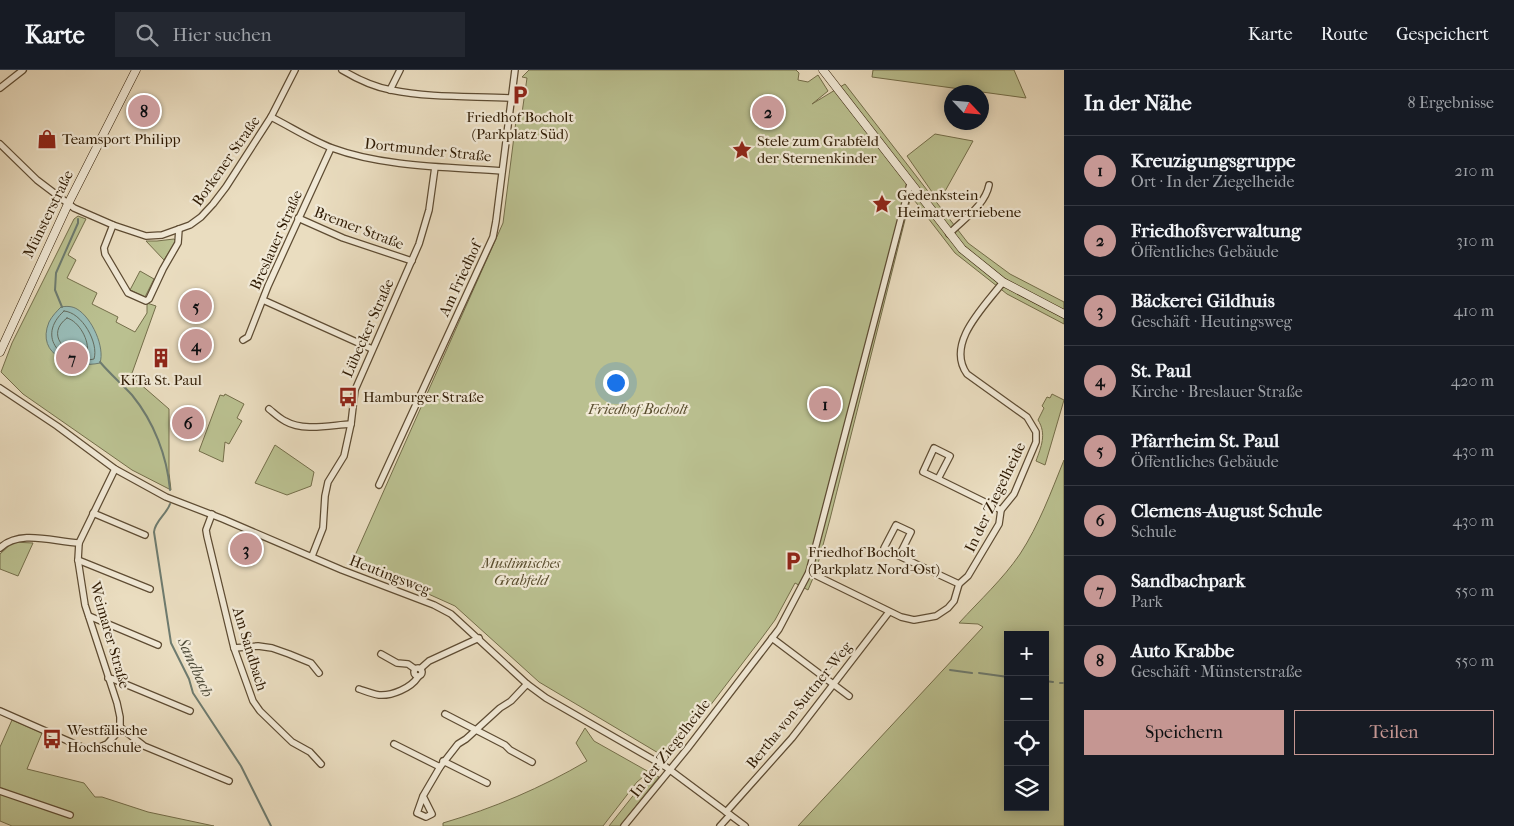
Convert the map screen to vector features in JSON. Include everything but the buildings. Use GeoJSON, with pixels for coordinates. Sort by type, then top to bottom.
{"type":"FeatureCollection","features":[{"type":"Feature","properties":{"kind":"street"},"geometry":{"type":"LineString","coordinates":[[0,88],[23,70]]}},
{"type":"Feature","properties":{"kind":"street","name":"Münsterstraße"},"geometry":{"type":"LineString","coordinates":[[0,352],[68,204],[135,70]]}},
{"type":"Feature","properties":{"kind":"street","name":"Borkener Straße"},"geometry":{"type":"LineString","coordinates":[[0,144],[32,175],[68,204],[113,225],[146,236],[162,235],[201,218],[213,204],[231,180],[271,117],[295,70]]}},
{"type":"Feature","properties":{"kind":"street"},"geometry":{"type":"LineString","coordinates":[[343,70],[362,81],[390,90],[416,94],[511,98]]}},
{"type":"Feature","properties":{"kind":"street"},"geometry":{"type":"LineString","coordinates":[[390,90],[400,70]]}},
{"type":"Feature","properties":{"kind":"street","name":"Am Friedhof"},"geometry":{"type":"LineString","coordinates":[[379,485],[493,238],[515,70]]}},
{"type":"Feature","properties":{"kind":"street"},"geometry":{"type":"LineString","coordinates":[[823,70],[949,234],[973,258],[1003,282],[1064,314]]}},
{"type":"Feature","properties":{"kind":"street","name":"Dortmunder Straße"},"geometry":{"type":"LineString","coordinates":[[271,117],[331,148],[369,159],[436,167],[502,171]]}},
{"type":"Feature","properties":{"kind":"street","name":"Breslauer Straße"},"geometry":{"type":"LineString","coordinates":[[243,340],[248,337],[298,218],[331,148]]}},
{"type":"Feature","properties":{"kind":"street","name":"Lübecker Straße"},"geometry":{"type":"LineString","coordinates":[[312,556],[323,528],[328,482],[344,456],[351,424],[355,390],[426,225],[436,167]]}},
{"type":"Feature","properties":{"kind":"street","name":"In der Ziegelheide"},"geometry":{"type":"LineString","coordinates":[[624,826],[670,770],[772,638],[785,618],[809,572],[910,184]]}},
{"type":"Feature","properties":{"kind":"street"},"geometry":{"type":"LineString","coordinates":[[949,234],[988,191],[988,185]]}},
{"type":"Feature","properties":{"kind":"street","name":"Bremer Straße"},"geometry":{"type":"LineString","coordinates":[[298,218],[343,238],[412,261]]}},
{"type":"Feature","properties":{"kind":"street"},"geometry":{"type":"LineString","coordinates":[[113,225],[104,248],[106,254],[128,293],[146,301],[149,300],[163,269],[178,243],[179,229]]}},
{"type":"Feature","properties":{"kind":"street","name":"In der Ziegelheide"},"geometry":{"type":"LineString","coordinates":[[809,572],[889,612],[914,620],[936,616],[948,608],[954,601],[958,584],[968,576],[999,524],[1001,510],[1014,494],[1036,442],[1036,432],[1028,417],[967,374],[960,357],[967,330],[1003,282]]}},
{"type":"Feature","properties":{"kind":"street"},"geometry":{"type":"LineString","coordinates":[[263,300],[372,350]]}},
{"type":"Feature","properties":{"kind":"street","name":"Heutingsweg"},"geometry":{"type":"LineString","coordinates":[[0,388],[115,468],[166,497],[434,605],[451,614],[527,684],[546,698],[670,770],[745,826]]}},
{"type":"Feature","properties":{"kind":"street"},"geometry":{"type":"LineString","coordinates":[[269,409],[285,421],[293,424],[320,426],[351,424]]}},
{"type":"Feature","properties":{"kind":"street"},"geometry":{"type":"LineString","coordinates":[[938,479],[950,456],[934,448],[923,472],[1001,510]]}},
{"type":"Feature","properties":{"kind":"street","name":"Weimarer Straße"},"geometry":{"type":"LineString","coordinates":[[115,468],[78,543],[78,560],[89,616],[117,704],[120,727]]}},
{"type":"Feature","properties":{"kind":"street"},"geometry":{"type":"LineString","coordinates":[[93,513],[145,535]]}},
{"type":"Feature","properties":{"kind":"street","name":"Am Sandbach"},"geometry":{"type":"LineString","coordinates":[[212,514],[206,530],[234,648],[246,686],[260,712],[292,742],[310,752],[321,764]]}},
{"type":"Feature","properties":{"kind":"street"},"geometry":{"type":"LineString","coordinates":[[900,556],[911,532],[896,525],[884,548],[900,556],[958,584]]}},
{"type":"Feature","properties":{"kind":"street"},"geometry":{"type":"LineString","coordinates":[[0,548],[11,540],[25,537],[78,543]]}},
{"type":"Feature","properties":{"kind":"street"},"geometry":{"type":"LineString","coordinates":[[78,560],[150,590]]}},
{"type":"Feature","properties":{"kind":"street","name":"Bertha-von-Suttner-Weg"},"geometry":{"type":"LineString","coordinates":[[720,826],[728,813],[792,738],[889,612]]}},
{"type":"Feature","properties":{"kind":"street"},"geometry":{"type":"LineString","coordinates":[[89,616],[158,644]]}},
{"type":"Feature","properties":{"kind":"street"},"geometry":{"type":"LineString","coordinates":[[359,689],[378,695],[388,694],[410,685],[418,676],[414,674],[428,661],[479,638]]}},
{"type":"Feature","properties":{"kind":"street"},"geometry":{"type":"LineString","coordinates":[[772,638],[849,696]]}},
{"type":"Feature","properties":{"kind":"street"},"geometry":{"type":"LineString","coordinates":[[234,648],[258,646],[272,648],[311,663],[319,673]]}},
{"type":"Feature","properties":{"kind":"street"},"geometry":{"type":"LineString","coordinates":[[381,654],[397,663],[408,664],[418,669]]}},
{"type":"Feature","properties":{"kind":"street"},"geometry":{"type":"LineString","coordinates":[[108,678],[190,711]]}},
{"type":"Feature","properties":{"kind":"street"},"geometry":{"type":"LineString","coordinates":[[423,796],[441,764],[458,744],[511,701],[527,684]]}},
{"type":"Feature","properties":{"kind":"street"},"geometry":{"type":"LineString","coordinates":[[0,712],[90,749],[106,744],[120,727],[144,746],[228,781]]}},
{"type":"Feature","properties":{"kind":"street"},"geometry":{"type":"LineString","coordinates":[[445,714],[476,729],[532,762]]}},
{"type":"Feature","properties":{"kind":"street"},"geometry":{"type":"LineString","coordinates":[[394,744],[487,782]]}},
{"type":"Feature","properties":{"kind":"street"},"geometry":{"type":"LineString","coordinates":[[0,791],[70,815]]}},
{"type":"Feature","properties":{"kind":"green space","name":"Friedhof Bocholt"},"geometry":{"type":"Polygon","coordinates":[[[529,70],[796,70],[799,73],[798,80],[808,82],[818,75],[828,91],[812,104],[845,84],[968,243],[1010,274],[1064,302],[1064,324],[1007,294],[955,253],[911,196],[830,519],[816,571],[808,590],[795,583],[775,620],[761,639],[674,753],[665,757],[539,682],[455,606],[353,560],[503,223],[517,113],[522,113],[527,78],[522,77],[529,70]]]}},
{"type":"Feature","properties":{"kind":"green space"},"geometry":{"type":"Polygon","coordinates":[[[873,70],[1014,70],[1026,98],[989,93],[989,85],[944,85],[944,87],[872,77],[873,70]]]}},
{"type":"Feature","properties":{"kind":"green space"},"geometry":{"type":"Polygon","coordinates":[[[935,134],[973,141],[939,202],[907,156],[935,134]]]}},
{"type":"Feature","properties":{"kind":"green space"},"geometry":{"type":"Polygon","coordinates":[[[78,216],[86,219],[68,255],[76,260],[67,278],[97,293],[92,304],[118,317],[116,322],[135,332],[147,313],[147,303],[156,306],[131,376],[169,409],[169,473],[171,490],[132,470],[23,394],[1,372],[12,343],[74,219],[78,216]]]}},
{"type":"Feature","properties":{"kind":"green space"},"geometry":{"type":"Polygon","coordinates":[[[174,239],[176,241],[164,260],[146,241],[157,241],[174,239]]]}},
{"type":"Feature","properties":{"kind":"green space"},"geometry":{"type":"Polygon","coordinates":[[[140,271],[154,279],[145,297],[130,290],[140,271]]]}},
{"type":"Feature","properties":{"kind":"green space"},"geometry":{"type":"Polygon","coordinates":[[[225,394],[244,404],[237,418],[242,421],[229,444],[225,442],[223,462],[199,451],[220,395],[224,396],[225,394]]]}},
{"type":"Feature","properties":{"kind":"green space"},"geometry":{"type":"Polygon","coordinates":[[[1052,394],[1064,400],[1045,465],[1036,461],[1043,435],[1038,420],[1044,408],[1042,406],[1047,397],[1050,398],[1052,394]]]}},
{"type":"Feature","properties":{"kind":"green space"},"geometry":{"type":"Polygon","coordinates":[[[275,445],[314,472],[311,486],[287,495],[255,483],[275,445]]]}},
{"type":"Feature","properties":{"kind":"green space"},"geometry":{"type":"Polygon","coordinates":[[[1064,460],[1064,826],[798,826],[983,627],[978,624],[959,623],[999,581],[1020,554],[1039,520],[1064,460]]]}},
{"type":"Feature","properties":{"kind":"green space"},"geometry":{"type":"Polygon","coordinates":[[[13,542],[33,543],[18,576],[0,569],[0,554],[13,542]]]}},
{"type":"Feature","properties":{"kind":"green space"},"geometry":{"type":"Polygon","coordinates":[[[12,720],[42,733],[27,769],[84,783],[95,797],[102,797],[148,812],[214,826],[12,826],[0,821],[0,747],[12,720]]]}},
{"type":"Feature","properties":{"kind":"green space"},"geometry":{"type":"Polygon","coordinates":[[[585,728],[594,741],[649,772],[637,782],[603,826],[443,826],[443,823],[481,811],[535,789],[587,761],[576,743],[585,728]]]}},
{"type":"Feature","properties":{"kind":"green space"},"geometry":{"type":"Polygon","coordinates":[[[657,776],[659,777],[620,826],[609,826],[636,792],[657,776]]]}},
{"type":"Feature","properties":{"kind":"water"},"geometry":{"type":"Polygon","coordinates":[[[61,307],[75,308],[88,319],[99,341],[101,349],[100,363],[79,364],[69,362],[60,358],[47,344],[46,334],[49,322],[61,307]]]}},
{"type":"Feature","properties":{"kind":"waterway","name":"Sandbach"},"geometry":{"type":"LineString","coordinates":[[62,307],[55,290],[56,273],[78,223],[78,219]]}},
{"type":"Feature","properties":{"kind":"waterway","name":"Sandbach"},"geometry":{"type":"LineString","coordinates":[[100,362],[132,395],[147,416],[162,452],[170,490]]}},
{"type":"Feature","properties":{"kind":"waterway","name":"Sandbach"},"geometry":{"type":"LineString","coordinates":[[170,504],[156,525],[154,532],[171,643],[189,679],[193,693],[241,766],[271,826]]}},
{"type":"Feature","properties":{"kind":"waterway"},"geometry":{"type":"LineString","coordinates":[[950,670],[972,673]]}},
{"type":"Feature","properties":{"kind":"waterway"},"geometry":{"type":"LineString","coordinates":[[979,673],[1004,676]]}},
{"type":"Feature","properties":{"kind":"waterway"},"geometry":{"type":"LineString","coordinates":[[1049,682],[1053,682]]}},
{"type":"Feature","properties":{"kind":"place","name":"Friedhof Bocholt (Parkplatz Süd)"},"geometry":{"type":"Point","coordinates":[520,95]}},
{"type":"Feature","properties":{"kind":"place","name":"Auto Krabbe"},"geometry":{"type":"Point","coordinates":[144,111]}},
{"type":"Feature","properties":{"kind":"place","name":"Friedhofsverwaltung"},"geometry":{"type":"Point","coordinates":[768,112]}},
{"type":"Feature","properties":{"kind":"place","name":"Teamsport Philipp"},"geometry":{"type":"Point","coordinates":[47,139]}},
{"type":"Feature","properties":{"kind":"place","name":"Stele zum Grabfeld der Sternenkinder"},"geometry":{"type":"Point","coordinates":[742,150]}},
{"type":"Feature","properties":{"kind":"place","name":"Gedenkstein Heimatvertriebene"},"geometry":{"type":"Point","coordinates":[882,204]}},
{"type":"Feature","properties":{"kind":"place","name":"Pfarrheim St. Paul"},"geometry":{"type":"Point","coordinates":[196,306]}},
{"type":"Feature","properties":{"kind":"place","name":"St. Paul"},"geometry":{"type":"Point","coordinates":[196,345]}},
{"type":"Feature","properties":{"kind":"place","name":"Sandbachpark"},"geometry":{"type":"Point","coordinates":[72,358]}},
{"type":"Feature","properties":{"kind":"place","name":"KiTa St. Paul"},"geometry":{"type":"Point","coordinates":[161,358]}},
{"type":"Feature","properties":{"kind":"place","name":"Hamburger Straße"},"geometry":{"type":"Point","coordinates":[348,397]}},
{"type":"Feature","properties":{"kind":"place","name":"Kreuzigungsgruppe"},"geometry":{"type":"Point","coordinates":[825,404]}},
{"type":"Feature","properties":{"kind":"place","name":"Clemens-August Schule"},"geometry":{"type":"Point","coordinates":[188,423]}},
{"type":"Feature","properties":{"kind":"place","name":"Bäckerei Gildhuis"},"geometry":{"type":"Point","coordinates":[246,549]}},
{"type":"Feature","properties":{"kind":"place","name":"Friedhof Bocholt (Parkplatz Nord-Ost)"},"geometry":{"type":"Point","coordinates":[793,561]}},
{"type":"Feature","properties":{"kind":"place","name":"Westfälische Hochschule"},"geometry":{"type":"Point","coordinates":[52,739]}},
{"type":"Feature","properties":{"kind":"park label","name":"Muslimisches Grabfeld"},"geometry":{"type":"Point","coordinates":[521,572]}}]}
